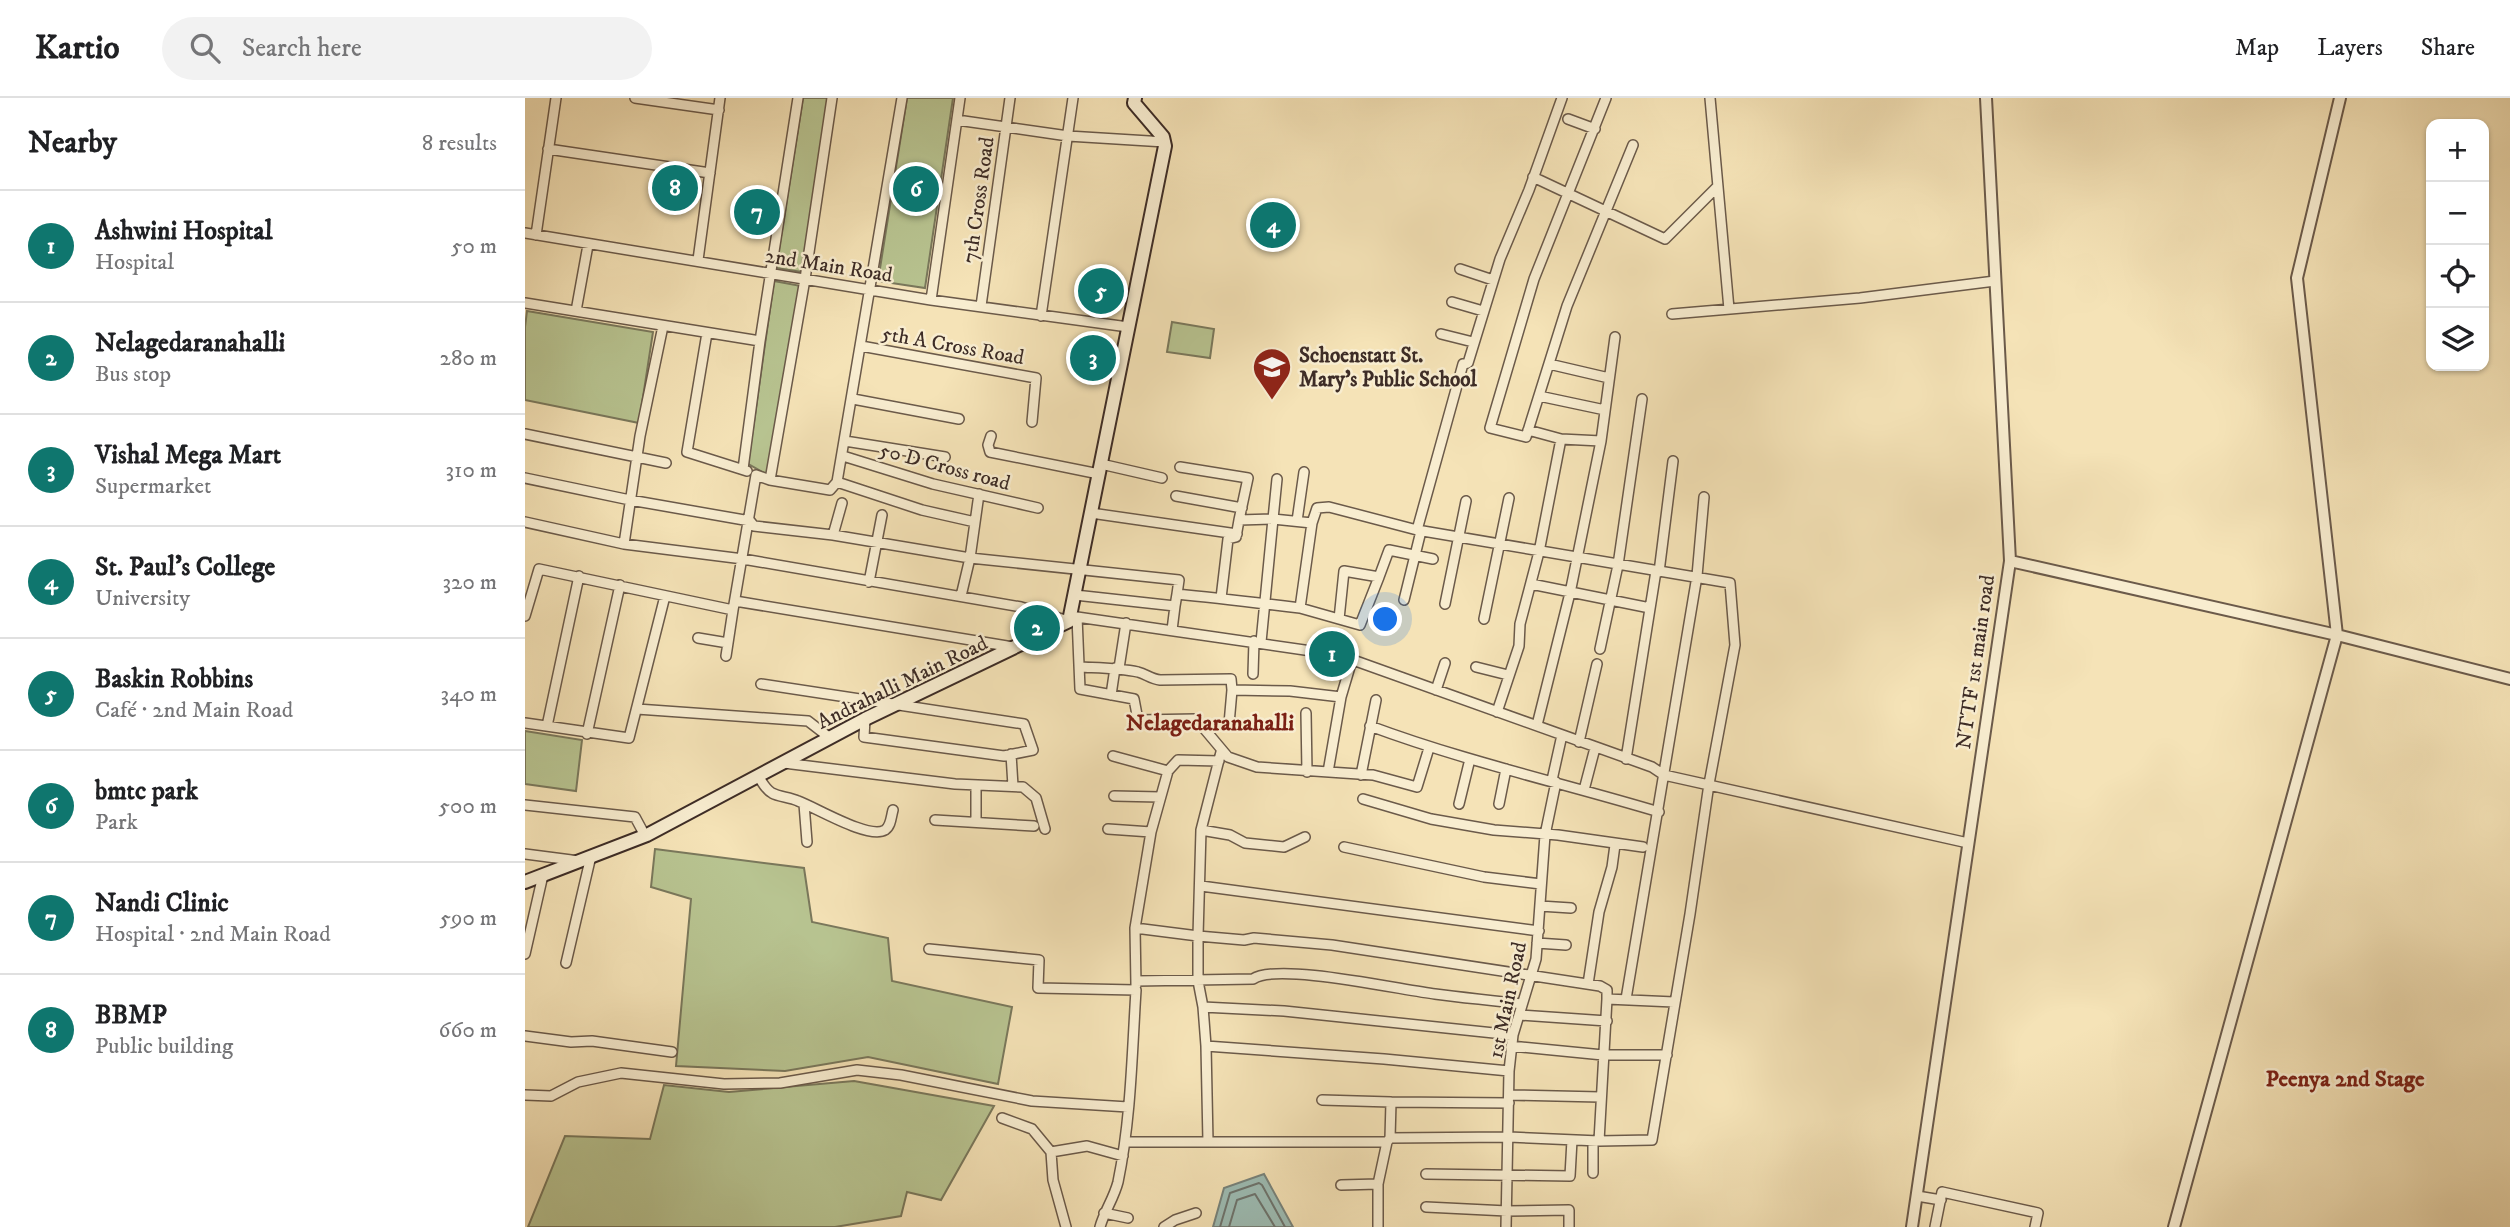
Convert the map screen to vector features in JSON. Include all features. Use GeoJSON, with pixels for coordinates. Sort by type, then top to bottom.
{"type":"FeatureCollection","features":[{"type":"Feature","properties":{"kind":"main road"},"geometry":{"type":"LineString","coordinates":[[1073,619],[1079,571],[1165,142],[1134,103],[1135,98]]}},
{"type":"Feature","properties":{"kind":"main road","name":"Andrahalli Main Road"},"geometry":{"type":"LineString","coordinates":[[525,882],[643,836],[865,719],[1073,619]]}},
{"type":"Feature","properties":{"kind":"street"},"geometry":{"type":"LineString","coordinates":[[536,235],[556,98]]}},
{"type":"Feature","properties":{"kind":"street"},"geometry":{"type":"LineString","coordinates":[[635,98],[719,110]]}},
{"type":"Feature","properties":{"kind":"street"},"geometry":{"type":"LineString","coordinates":[[698,260],[720,98]]}},
{"type":"Feature","properties":{"kind":"street"},"geometry":{"type":"LineString","coordinates":[[743,469],[759,341],[798,98]]}},
{"type":"Feature","properties":{"kind":"street"},"geometry":{"type":"LineString","coordinates":[[770,480],[805,279],[832,98]]}},
{"type":"Feature","properties":{"kind":"street"},"geometry":{"type":"LineString","coordinates":[[707,333],[687,452],[770,480],[830,490],[837,482],[843,456],[902,98]]}},
{"type":"Feature","properties":{"kind":"street"},"geometry":{"type":"LineString","coordinates":[[931,300],[960,98]]}},
{"type":"Feature","properties":{"kind":"street","name":"7th Cross Road"},"geometry":{"type":"LineString","coordinates":[[981,306],[1010,98]]}},
{"type":"Feature","properties":{"kind":"street"},"geometry":{"type":"LineString","coordinates":[[1041,316],[1073,98]]}},
{"type":"Feature","properties":{"kind":"street"},"geometry":{"type":"LineString","coordinates":[[1404,600],[1419,530],[1464,364],[1468,363],[1493,280],[1562,98]]}},
{"type":"Feature","properties":{"kind":"street"},"geometry":{"type":"LineString","coordinates":[[1607,98],[1534,279],[1490,428],[1525,437],[1567,306],[1633,145]]}},
{"type":"Feature","properties":{"kind":"street"},"geometry":{"type":"LineString","coordinates":[[1710,98],[1729,309]]}},
{"type":"Feature","properties":{"kind":"street","name":"NTTF 1st main road"},"geometry":{"type":"LineString","coordinates":[[1912,1227],[2010,561],[1986,98]]}},
{"type":"Feature","properties":{"kind":"street"},"geometry":{"type":"LineString","coordinates":[[2174,1227],[2337,635],[2297,278],[2340,98]]}},
{"type":"Feature","properties":{"kind":"street"},"geometry":{"type":"LineString","coordinates":[[1568,118],[1595,129]]}},
{"type":"Feature","properties":{"kind":"street"},"geometry":{"type":"LineString","coordinates":[[957,120],[1068,135],[1165,142]]}},
{"type":"Feature","properties":{"kind":"street"},"geometry":{"type":"LineString","coordinates":[[548,149],[710,173]]}},
{"type":"Feature","properties":{"kind":"street"},"geometry":{"type":"LineString","coordinates":[[1534,177],[1665,239],[1718,186]]}},
{"type":"Feature","properties":{"kind":"street","name":"2nd Main Road"},"geometry":{"type":"LineString","coordinates":[[525,233],[931,300],[1128,327]]}},
{"type":"Feature","properties":{"kind":"street"},"geometry":{"type":"LineString","coordinates":[[576,311],[588,244]]}},
{"type":"Feature","properties":{"kind":"street"},"geometry":{"type":"LineString","coordinates":[[1460,269],[1493,280]]}},
{"type":"Feature","properties":{"kind":"street"},"geometry":{"type":"LineString","coordinates":[[1672,314],[1860,298],[1995,281]]}},
{"type":"Feature","properties":{"kind":"street"},"geometry":{"type":"LineString","coordinates":[[1452,302],[1483,311]]}},
{"type":"Feature","properties":{"kind":"street"},"geometry":{"type":"LineString","coordinates":[[525,303],[759,341]]}},
{"type":"Feature","properties":{"kind":"street"},"geometry":{"type":"LineString","coordinates":[[624,544],[637,457],[663,326]]}},
{"type":"Feature","properties":{"kind":"street"},"geometry":{"type":"LineString","coordinates":[[1441,334],[1473,342]]}},
{"type":"Feature","properties":{"kind":"street"},"geometry":{"type":"LineString","coordinates":[[1537,725],[1570,593],[1601,441],[1615,337]]}},
{"type":"Feature","properties":{"kind":"street","name":"5th A Cross Road"},"geometry":{"type":"LineString","coordinates":[[861,346],[1036,378],[1032,422]]}},
{"type":"Feature","properties":{"kind":"street"},"geometry":{"type":"LineString","coordinates":[[1549,364],[1609,378]]}},
{"type":"Feature","properties":{"kind":"street"},"geometry":{"type":"LineString","coordinates":[[1539,396],[1605,410]]}},
{"type":"Feature","properties":{"kind":"street"},"geometry":{"type":"LineString","coordinates":[[853,399],[959,419]]}},
{"type":"Feature","properties":{"kind":"street"},"geometry":{"type":"LineString","coordinates":[[1600,649],[1618,565],[1642,399]]}},
{"type":"Feature","properties":{"kind":"street"},"geometry":{"type":"LineString","coordinates":[[1528,430],[1561,439],[1601,441]]}},
{"type":"Feature","properties":{"kind":"street"},"geometry":{"type":"LineString","coordinates":[[525,434],[666,463]]}},
{"type":"Feature","properties":{"kind":"street"},"geometry":{"type":"LineString","coordinates":[[991,436],[988,445],[991,452],[1162,478]]}},
{"type":"Feature","properties":{"kind":"street"},"geometry":{"type":"LineString","coordinates":[[1497,712],[1519,646],[1520,624],[1539,552],[1561,439]]}},
{"type":"Feature","properties":{"kind":"street"},"geometry":{"type":"LineString","coordinates":[[845,441],[945,457]]}},
{"type":"Feature","properties":{"kind":"street","name":"50 D Cross road"},"geometry":{"type":"LineString","coordinates":[[843,456],[933,484],[1038,508]]}},
{"type":"Feature","properties":{"kind":"street"},"geometry":{"type":"LineString","coordinates":[[1626,759],[1673,461]]}},
{"type":"Feature","properties":{"kind":"street"},"geometry":{"type":"LineString","coordinates":[[1180,467],[1248,478],[1237,534],[1236,537],[1228,538],[1221,598]]}},
{"type":"Feature","properties":{"kind":"street"},"geometry":{"type":"LineString","coordinates":[[1297,521],[1304,472]]}},
{"type":"Feature","properties":{"kind":"street"},"geometry":{"type":"LineString","coordinates":[[726,656],[756,475]]}},
{"type":"Feature","properties":{"kind":"street"},"geometry":{"type":"LineString","coordinates":[[525,478],[750,521],[754,526],[833,535],[970,558],[1178,580],[1172,630]]}},
{"type":"Feature","properties":{"kind":"street"},"geometry":{"type":"LineString","coordinates":[[1252,674],[1266,604],[1277,479]]}},
{"type":"Feature","properties":{"kind":"street"},"geometry":{"type":"LineString","coordinates":[[837,482],[922,510],[975,522]]}},
{"type":"Feature","properties":{"kind":"street"},"geometry":{"type":"LineString","coordinates":[[961,596],[970,558],[979,494]]}},
{"type":"Feature","properties":{"kind":"street"},"geometry":{"type":"LineString","coordinates":[[1176,496],[1241,508]]}},
{"type":"Feature","properties":{"kind":"street"},"geometry":{"type":"LineString","coordinates":[[1626,999],[1697,576],[1704,497]]}},
{"type":"Feature","properties":{"kind":"street"},"geometry":{"type":"LineString","coordinates":[[1484,619],[1509,498]]}},
{"type":"Feature","properties":{"kind":"street"},"geometry":{"type":"LineString","coordinates":[[1445,604],[1466,501]]}},
{"type":"Feature","properties":{"kind":"street"},"geometry":{"type":"LineString","coordinates":[[833,535],[842,503]]}},
{"type":"Feature","properties":{"kind":"street"},"geometry":{"type":"LineString","coordinates":[[1126,1142],[1509,1137],[1596,1141],[1651,1140],[1690,914],[1709,784],[1735,645],[1730,583],[1419,530],[1329,507],[1317,508],[1312,523],[1300,608]]}},
{"type":"Feature","properties":{"kind":"street"},"geometry":{"type":"LineString","coordinates":[[1091,513],[1237,534]]}},
{"type":"Feature","properties":{"kind":"street"},"geometry":{"type":"LineString","coordinates":[[869,582],[882,515]]}},
{"type":"Feature","properties":{"kind":"street"},"geometry":{"type":"LineString","coordinates":[[1239,520],[1273,519],[1312,523]]}},
{"type":"Feature","properties":{"kind":"street"},"geometry":{"type":"LineString","coordinates":[[525,522],[624,544],[743,559],[961,596],[1073,619],[1126,623],[1339,655],[1651,767],[1664,775],[1968,843]]}},
{"type":"Feature","properties":{"kind":"street"},"geometry":{"type":"LineString","coordinates":[[1177,594],[1300,608],[1360,625],[1389,550],[1433,559]]}},
{"type":"Feature","properties":{"kind":"street"},"geometry":{"type":"LineString","coordinates":[[2010,561],[2337,635],[2510,679]]}},
{"type":"Feature","properties":{"kind":"street"},"geometry":{"type":"LineString","coordinates":[[525,616],[539,569],[665,596],[1016,648]]}},
{"type":"Feature","properties":{"kind":"street"},"geometry":{"type":"LineString","coordinates":[[1339,619],[1344,572],[1379,577]]}},
{"type":"Feature","properties":{"kind":"street"},"geometry":{"type":"LineString","coordinates":[[547,726],[579,576]]}},
{"type":"Feature","properties":{"kind":"street"},"geometry":{"type":"LineString","coordinates":[[1531,584],[1650,608]]}},
{"type":"Feature","properties":{"kind":"street"},"geometry":{"type":"LineString","coordinates":[[587,734],[620,585]]}},
{"type":"Feature","properties":{"kind":"street"},"geometry":{"type":"LineString","coordinates":[[1075,595],[1175,606]]}},
{"type":"Feature","properties":{"kind":"street"},"geometry":{"type":"LineString","coordinates":[[525,723],[629,738],[665,596]]}},
{"type":"Feature","properties":{"kind":"street"},"geometry":{"type":"LineString","coordinates":[[1073,619],[1080,667],[1080,689],[1134,699],[1137,720],[1196,719],[1220,756],[1201,830],[1198,981],[1206,1046],[1208,1142]]}},
{"type":"Feature","properties":{"kind":"street"},"geometry":{"type":"LineString","coordinates":[[1111,695],[1126,623]]}},
{"type":"Feature","properties":{"kind":"street"},"geometry":{"type":"LineString","coordinates":[[698,638],[728,643]]}},
{"type":"Feature","properties":{"kind":"street"},"geometry":{"type":"LineString","coordinates":[[1328,772],[1341,697],[1352,660]]}},
{"type":"Feature","properties":{"kind":"street"},"geometry":{"type":"LineString","coordinates":[[1436,691],[1445,663]]}},
{"type":"Feature","properties":{"kind":"street"},"geometry":{"type":"LineString","coordinates":[[1579,742],[1597,664]]}},
{"type":"Feature","properties":{"kind":"street"},"geometry":{"type":"LineString","coordinates":[[1080,667],[1117,668],[1144,673],[1149,678],[1160,680],[1231,679],[1229,724]]}},
{"type":"Feature","properties":{"kind":"street"},"geometry":{"type":"LineString","coordinates":[[1476,667],[1508,675]]}},
{"type":"Feature","properties":{"kind":"street"},"geometry":{"type":"LineString","coordinates":[[761,684],[1024,724],[1033,750],[1004,756],[864,737],[865,719]]}},
{"type":"Feature","properties":{"kind":"street"},"geometry":{"type":"LineString","coordinates":[[1232,690],[1290,691],[1341,697]]}},
{"type":"Feature","properties":{"kind":"street"},"geometry":{"type":"LineString","coordinates":[[1361,775],[1376,701]]}},
{"type":"Feature","properties":{"kind":"street"},"geometry":{"type":"LineString","coordinates":[[637,709],[808,721],[830,738]]}},
{"type":"Feature","properties":{"kind":"street"},"geometry":{"type":"LineString","coordinates":[[1306,713],[1307,772]]}},
{"type":"Feature","properties":{"kind":"street"},"geometry":{"type":"LineString","coordinates":[[1370,726],[1429,748],[1659,812]]}},
{"type":"Feature","properties":{"kind":"street","name":"1st Main Road"},"geometry":{"type":"LineString","coordinates":[[1506,1227],[1511,1046],[1536,958],[1545,835],[1562,735]]}},
{"type":"Feature","properties":{"kind":"street"},"geometry":{"type":"LineString","coordinates":[[1100,1227],[1117,1187],[1126,1142],[1136,985],[1135,928],[1151,832],[1168,771],[1178,760],[1220,756],[1257,767],[1373,775],[1417,788],[1429,748]]}},
{"type":"Feature","properties":{"kind":"street"},"geometry":{"type":"LineString","coordinates":[[1584,790],[1595,748]]}},
{"type":"Feature","properties":{"kind":"street"},"geometry":{"type":"LineString","coordinates":[[1011,754],[1013,786]]}},
{"type":"Feature","properties":{"kind":"street"},"geometry":{"type":"LineString","coordinates":[[1113,756],[1168,771]]}},
{"type":"Feature","properties":{"kind":"street"},"geometry":{"type":"LineString","coordinates":[[1459,804],[1470,759]]}},
{"type":"Feature","properties":{"kind":"street"},"geometry":{"type":"LineString","coordinates":[[783,763],[881,776],[1023,788],[1036,798],[1045,829]]}},
{"type":"Feature","properties":{"kind":"street"},"geometry":{"type":"LineString","coordinates":[[1499,804],[1506,768]]}},
{"type":"Feature","properties":{"kind":"street"},"geometry":{"type":"LineString","coordinates":[[758,776],[771,793],[851,825],[879,832],[889,826],[893,810]]}},
{"type":"Feature","properties":{"kind":"street"},"geometry":{"type":"LineString","coordinates":[[976,785],[976,822]]}},
{"type":"Feature","properties":{"kind":"street"},"geometry":{"type":"LineString","coordinates":[[1114,796],[1160,797]]}},
{"type":"Feature","properties":{"kind":"street"},"geometry":{"type":"LineString","coordinates":[[1363,799],[1431,819],[1494,830],[1558,835],[1643,847]]}},
{"type":"Feature","properties":{"kind":"street"},"geometry":{"type":"LineString","coordinates":[[804,804],[807,842]]}},
{"type":"Feature","properties":{"kind":"street"},"geometry":{"type":"LineString","coordinates":[[525,805],[635,817],[643,836]]}},
{"type":"Feature","properties":{"kind":"street"},"geometry":{"type":"LineString","coordinates":[[935,820],[1034,826]]}},
{"type":"Feature","properties":{"kind":"street"},"geometry":{"type":"LineString","coordinates":[[1108,829],[1151,832]]}},
{"type":"Feature","properties":{"kind":"street"},"geometry":{"type":"LineString","coordinates":[[1201,830],[1230,835],[1245,843],[1284,847],[1305,837]]}},
{"type":"Feature","properties":{"kind":"street"},"geometry":{"type":"LineString","coordinates":[[1588,984],[1599,912],[1612,867],[1615,845]]}},
{"type":"Feature","properties":{"kind":"street"},"geometry":{"type":"LineString","coordinates":[[1344,847],[1484,877],[1541,884]]}},
{"type":"Feature","properties":{"kind":"street"},"geometry":{"type":"LineString","coordinates":[[525,853],[586,859],[566,963]]}},
{"type":"Feature","properties":{"kind":"street"},"geometry":{"type":"LineString","coordinates":[[525,954],[543,875]]}},
{"type":"Feature","properties":{"kind":"street"},"geometry":{"type":"LineString","coordinates":[[1201,886],[1539,931]]}},
{"type":"Feature","properties":{"kind":"street"},"geometry":{"type":"LineString","coordinates":[[1540,906],[1571,908]]}},
{"type":"Feature","properties":{"kind":"street"},"geometry":{"type":"LineString","coordinates":[[1135,928],[1244,940],[1254,938],[1332,945],[1530,973],[1604,987],[1607,1021],[1593,1172]]}},
{"type":"Feature","properties":{"kind":"street"},"geometry":{"type":"LineString","coordinates":[[1537,943],[1566,945]]}},
{"type":"Feature","properties":{"kind":"street"},"geometry":{"type":"LineString","coordinates":[[929,949],[1039,960],[1038,988],[1253,979],[1261,974],[1293,974],[1521,1004]]}},
{"type":"Feature","properties":{"kind":"street"},"geometry":{"type":"LineString","coordinates":[[1607,999],[1674,1002]]}},
{"type":"Feature","properties":{"kind":"street"},"geometry":{"type":"LineString","coordinates":[[1203,1007],[1284,1011],[1513,1035]]}},
{"type":"Feature","properties":{"kind":"street"},"geometry":{"type":"LineString","coordinates":[[1519,1015],[1607,1021]]}},
{"type":"Feature","properties":{"kind":"street"},"geometry":{"type":"LineString","coordinates":[[525,1036],[571,1042],[591,1041],[672,1052]]}},
{"type":"Feature","properties":{"kind":"street"},"geometry":{"type":"LineString","coordinates":[[1206,1046],[1509,1071]]}},
{"type":"Feature","properties":{"kind":"street"},"geometry":{"type":"LineString","coordinates":[[1511,1046],[1603,1055],[1667,1055]]}},
{"type":"Feature","properties":{"kind":"street"},"geometry":{"type":"LineString","coordinates":[[525,1095],[551,1096],[578,1082],[621,1073],[724,1084],[780,1083],[857,1070],[901,1075],[1032,1101],[1128,1107]]}},
{"type":"Feature","properties":{"kind":"street"},"geometry":{"type":"LineString","coordinates":[[1322,1100],[1391,1102],[1600,1097]]}},
{"type":"Feature","properties":{"kind":"street"},"geometry":{"type":"LineString","coordinates":[[1378,1227],[1378,1184],[1389,1140],[1391,1102]]}},
{"type":"Feature","properties":{"kind":"street"},"geometry":{"type":"LineString","coordinates":[[1002,1118],[1032,1129],[1051,1152],[1053,1180],[1066,1227]]}},
{"type":"Feature","properties":{"kind":"street"},"geometry":{"type":"LineString","coordinates":[[1426,1174],[1570,1176],[1572,1140]]}},
{"type":"Feature","properties":{"kind":"street"},"geometry":{"type":"LineString","coordinates":[[1051,1152],[1087,1146],[1123,1156]]}},
{"type":"Feature","properties":{"kind":"street"},"geometry":{"type":"LineString","coordinates":[[1341,1185],[1378,1184]]}},
{"type":"Feature","properties":{"kind":"street"},"geometry":{"type":"LineString","coordinates":[[1935,1227],[1942,1192],[2038,1213],[2035,1227]]}},
{"type":"Feature","properties":{"kind":"street"},"geometry":{"type":"LineString","coordinates":[[1917,1196],[1941,1200]]}},
{"type":"Feature","properties":{"kind":"street"},"geometry":{"type":"LineString","coordinates":[[1426,1207],[1507,1211],[1569,1210],[1569,1227]]}},
{"type":"Feature","properties":{"kind":"street"},"geometry":{"type":"LineString","coordinates":[[1104,1213],[1128,1218]]}},
{"type":"Feature","properties":{"kind":"street"},"geometry":{"type":"LineString","coordinates":[[1164,1227],[1196,1213]]}},
{"type":"Feature","properties":{"kind":"green space"},"geometry":{"type":"Polygon","coordinates":[[[803,98],[829,98],[802,272],[776,268],[803,98]]]}},
{"type":"Feature","properties":{"kind":"green space"},"geometry":{"type":"Polygon","coordinates":[[[907,98],[953,98],[925,288],[878,281],[907,98]]]}},
{"type":"Feature","properties":{"kind":"green space"},"geometry":{"type":"Polygon","coordinates":[[[774,281],[801,286],[768,475],[748,464],[774,281]]]}},
{"type":"Feature","properties":{"kind":"green space"},"geometry":{"type":"Polygon","coordinates":[[[527,311],[653,332],[639,423],[525,400],[527,311]]]}},
{"type":"Feature","properties":{"kind":"green space"},"geometry":{"type":"Polygon","coordinates":[[[1172,322],[1214,329],[1210,358],[1167,352],[1172,322]]]}},
{"type":"Feature","properties":{"kind":"green space"},"geometry":{"type":"Polygon","coordinates":[[[525,731],[582,740],[576,791],[525,784],[525,731]]]}},
{"type":"Feature","properties":{"kind":"green space"},"geometry":{"type":"Polygon","coordinates":[[[655,849],[804,868],[812,922],[888,938],[892,981],[1012,1007],[998,1084],[868,1057],[785,1071],[676,1066],[691,899],[651,887],[655,849]]]}},
{"type":"Feature","properties":{"kind":"green space"},"geometry":{"type":"Polygon","coordinates":[[[854,1081],[994,1106],[941,1200],[907,1192],[901,1216],[835,1227],[528,1227],[565,1136],[650,1139],[664,1085],[729,1092],[854,1081]]]}},
{"type":"Feature","properties":{"kind":"water"},"geometry":{"type":"Polygon","coordinates":[[[1264,1174],[1293,1227],[1213,1227],[1224,1188],[1264,1174]]]}},
{"type":"Feature","properties":{"kind":"place","name":"BBMP"},"geometry":{"type":"Point","coordinates":[675,188]}},
{"type":"Feature","properties":{"kind":"place","name":"bmtc park"},"geometry":{"type":"Point","coordinates":[916,189]}},
{"type":"Feature","properties":{"kind":"place","name":"Nandi Clinic"},"geometry":{"type":"Point","coordinates":[757,212]}},
{"type":"Feature","properties":{"kind":"place","name":"St. Paul's College"},"geometry":{"type":"Point","coordinates":[1273,225]}},
{"type":"Feature","properties":{"kind":"place","name":"Baskin Robbins"},"geometry":{"type":"Point","coordinates":[1101,291]}},
{"type":"Feature","properties":{"kind":"place","name":"Vishal Mega Mart"},"geometry":{"type":"Point","coordinates":[1093,358]}},
{"type":"Feature","properties":{"kind":"place","name":"Schoenstatt St. Mary's Public School"},"geometry":{"type":"Point","coordinates":[1272,401]}},
{"type":"Feature","properties":{"kind":"place","name":"Nelagedaranahalli"},"geometry":{"type":"Point","coordinates":[1037,628]}},
{"type":"Feature","properties":{"kind":"place","name":"Ashwini Hospital"},"geometry":{"type":"Point","coordinates":[1332,654]}},
{"type":"Feature","properties":{"kind":"district","name":"Nelagedaranahalli"},"geometry":{"type":"Point","coordinates":[1210,722]}},
{"type":"Feature","properties":{"kind":"district","name":"Peenya 2nd Stage"},"geometry":{"type":"Point","coordinates":[2345,1078]}}]}
